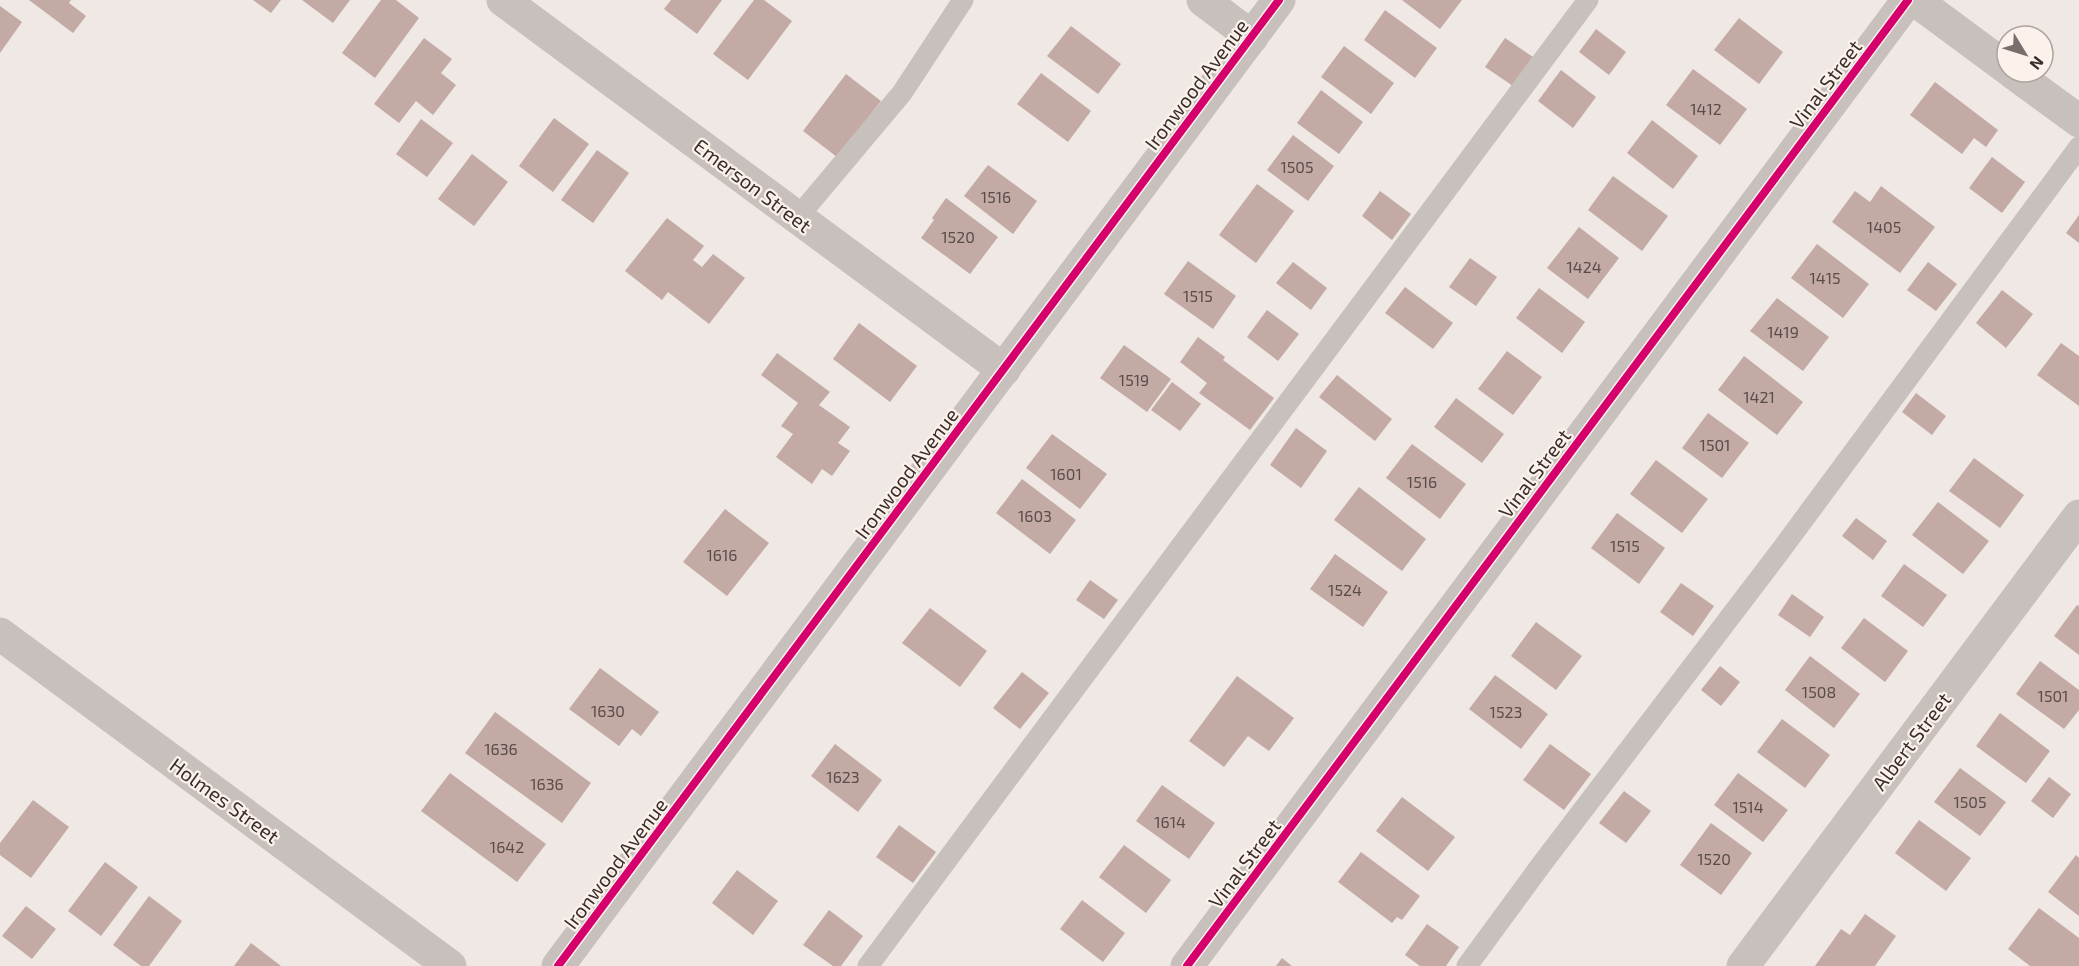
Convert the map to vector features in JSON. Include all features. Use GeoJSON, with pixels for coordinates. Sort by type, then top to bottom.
{"type":"FeatureCollection","features":[{"type":"Feature","properties":{"kind":"street","name":"Emerson Street"},"geometry":{"type":"LineString","coordinates":[[503,0],[1004,370]]}},
{"type":"Feature","properties":{"kind":"street"},"geometry":{"type":"LineString","coordinates":[[1203,0],[1252,37]]}},
{"type":"Feature","properties":{"kind":"street","name":"Ironwood Avenue"},"geometry":{"type":"LineString","coordinates":[[558,966],[1279,0]]}},
{"type":"Feature","properties":{"kind":"street","name":"Vinal Street"},"geometry":{"type":"LineString","coordinates":[[1187,966],[1908,0]]}},
{"type":"Feature","properties":{"kind":"street"},"geometry":{"type":"LineString","coordinates":[[1915,0],[1995,59]]}},
{"type":"Feature","properties":{"kind":"street"},"geometry":{"type":"LineString","coordinates":[[2028,84],[2079,122]]}},
{"type":"Feature","properties":{"kind":"street","name":"Albert Street"},"geometry":{"type":"LineString","coordinates":[[1743,966],[2079,516]]}},
{"type":"Feature","properties":{"kind":"street","name":"Holmes Street"},"geometry":{"type":"LineString","coordinates":[[0,634],[450,966]]}},
{"type":"Feature","properties":{"kind":"lane"},"geometry":{"type":"LineString","coordinates":[[797,218],[902,93],[963,0]]}},
{"type":"Feature","properties":{"kind":"lane"},"geometry":{"type":"LineString","coordinates":[[868,966],[1588,0]]}},
{"type":"Feature","properties":{"kind":"lane"},"geometry":{"type":"LineString","coordinates":[[1467,966],[1781,550],[2079,147]]}},
{"type":"Feature","properties":{"kind":"building"},"geometry":{"type":"Polygon","coordinates":[[[29,0],[71,0],[69,3],[86,16],[73,33],[29,0]]]}},
{"type":"Feature","properties":{"kind":"building"},"geometry":{"type":"Polygon","coordinates":[[[253,0],[281,0],[271,13],[253,0]]]}},
{"type":"Feature","properties":{"kind":"building"},"geometry":{"type":"Polygon","coordinates":[[[302,0],[350,0],[333,23],[302,0]]]}},
{"type":"Feature","properties":{"kind":"building"},"geometry":{"type":"Polygon","coordinates":[[[381,0],[396,0],[419,18],[375,78],[342,53],[381,0]]]}},
{"type":"Feature","properties":{"kind":"building"},"geometry":{"type":"Polygon","coordinates":[[[671,0],[722,0],[697,34],[664,9],[671,0]]]}},
{"type":"Feature","properties":{"kind":"building"},"geometry":{"type":"Polygon","coordinates":[[[754,0],[764,0],[792,21],[748,80],[713,54],[754,0]]]}},
{"type":"Feature","properties":{"kind":"building"},"geometry":{"type":"Polygon","coordinates":[[[1402,0],[1462,0],[1440,29],[1402,0]]]}},
{"type":"Feature","properties":{"kind":"building"},"geometry":{"type":"Polygon","coordinates":[[[0,6],[22,22],[0,53],[0,6]]]}},
{"type":"Feature","properties":{"kind":"building"},"geometry":{"type":"Polygon","coordinates":[[[1385,10],[1437,48],[1415,78],[1364,40],[1385,10]]]}},
{"type":"Feature","properties":{"kind":"building"},"geometry":{"type":"Polygon","coordinates":[[[1739,18],[1783,52],[1759,84],[1714,50],[1739,18]]]}},
{"type":"Feature","properties":{"kind":"building"},"geometry":{"type":"Polygon","coordinates":[[[1071,26],[1121,64],[1098,94],[1047,56],[1071,26]]]}},
{"type":"Feature","properties":{"kind":"building"},"geometry":{"type":"Polygon","coordinates":[[[1596,29],[1626,52],[1609,75],[1579,52],[1596,29]]]}},
{"type":"Feature","properties":{"kind":"building"},"geometry":{"type":"Polygon","coordinates":[[[424,38],[452,59],[441,73],[456,85],[433,115],[416,101],[399,123],[374,104],[424,38]]]}},
{"type":"Feature","properties":{"kind":"building"},"geometry":{"type":"Polygon","coordinates":[[[1505,38],[1533,57],[1513,86],[1485,67],[1505,38]]]}},
{"type":"Feature","properties":{"kind":"building"},"geometry":{"type":"Polygon","coordinates":[[[1344,46],[1394,83],[1371,114],[1321,77],[1344,46]]]}},
{"type":"Feature","properties":{"kind":"building"},"geometry":{"type":"Polygon","coordinates":[[[1693,69],[1747,109],[1720,145],[1666,105],[1693,69]]]}},
{"type":"Feature","properties":{"kind":"building"},"geometry":{"type":"Polygon","coordinates":[[[1561,70],[1596,97],[1573,128],[1538,101],[1561,70]]]}},
{"type":"Feature","properties":{"kind":"building"},"geometry":{"type":"Polygon","coordinates":[[[1041,73],[1091,111],[1068,142],[1017,104],[1041,73]]]}},
{"type":"Feature","properties":{"kind":"building"},"geometry":{"type":"Polygon","coordinates":[[[846,74],[881,101],[837,157],[803,131],[846,74]]]}},
{"type":"Feature","properties":{"kind":"building"},"geometry":{"type":"Polygon","coordinates":[[[1935,82],[1998,130],[1986,147],[1974,138],[1962,154],[1910,115],[1935,82]]]}},
{"type":"Feature","properties":{"kind":"building"},"geometry":{"type":"Polygon","coordinates":[[[1321,90],[1363,122],[1339,154],[1297,123],[1321,90]]]}},
{"type":"Feature","properties":{"kind":"building"},"geometry":{"type":"Polygon","coordinates":[[[554,118],[589,144],[553,192],[519,166],[554,118]]]}},
{"type":"Feature","properties":{"kind":"building"},"geometry":{"type":"Polygon","coordinates":[[[421,119],[453,143],[427,177],[396,154],[421,119]]]}},
{"type":"Feature","properties":{"kind":"building"},"geometry":{"type":"Polygon","coordinates":[[[1652,120],[1698,156],[1673,189],[1627,153],[1652,120]]]}},
{"type":"Feature","properties":{"kind":"building"},"geometry":{"type":"Polygon","coordinates":[[[1293,135],[1334,166],[1308,201],[1267,170],[1293,135]]]}},
{"type":"Feature","properties":{"kind":"building"},"geometry":{"type":"Polygon","coordinates":[[[597,150],[629,173],[593,223],[561,200],[597,150]]]}},
{"type":"Feature","properties":{"kind":"building"},"geometry":{"type":"Polygon","coordinates":[[[472,154],[508,182],[474,226],[438,199],[472,154]]]}},
{"type":"Feature","properties":{"kind":"building"},"geometry":{"type":"Polygon","coordinates":[[[1992,157],[2025,182],[2002,213],[1969,188],[1992,157]]]}},
{"type":"Feature","properties":{"kind":"building"},"geometry":{"type":"Polygon","coordinates":[[[988,165],[1037,201],[1013,234],[964,196],[988,165]]]}},
{"type":"Feature","properties":{"kind":"building"},"geometry":{"type":"Polygon","coordinates":[[[1613,176],[1668,216],[1642,251],[1588,210],[1613,176]]]}},
{"type":"Feature","properties":{"kind":"building"},"geometry":{"type":"Polygon","coordinates":[[[1257,184],[1294,211],[1256,263],[1219,235],[1257,184]]]}},
{"type":"Feature","properties":{"kind":"building"},"geometry":{"type":"Polygon","coordinates":[[[1881,186],[1935,227],[1900,273],[1832,222],[1855,191],[1870,202],[1881,186]]]}},
{"type":"Feature","properties":{"kind":"building"},"geometry":{"type":"Polygon","coordinates":[[[1380,191],[1411,214],[1392,240],[1362,216],[1380,191]]]}},
{"type":"Feature","properties":{"kind":"building"},"geometry":{"type":"Polygon","coordinates":[[[946,198],[998,237],[970,274],[921,238],[946,198]]]}},
{"type":"Feature","properties":{"kind":"building"},"geometry":{"type":"Polygon","coordinates":[[[2079,215],[2079,243],[2066,233],[2079,215]]]}},
{"type":"Feature","properties":{"kind":"building"},"geometry":{"type":"Polygon","coordinates":[[[667,218],[704,246],[693,260],[702,267],[713,254],[745,278],[709,324],[668,292],[662,300],[625,271],[667,218]]]}},
{"type":"Feature","properties":{"kind":"building"},"geometry":{"type":"Polygon","coordinates":[[[1579,227],[1619,258],[1588,299],[1547,268],[1579,227]]]}},
{"type":"Feature","properties":{"kind":"building"},"geometry":{"type":"Polygon","coordinates":[[[1817,244],[1869,284],[1843,318],[1791,278],[1817,244]]]}},
{"type":"Feature","properties":{"kind":"building"},"geometry":{"type":"Polygon","coordinates":[[[1470,258],[1497,277],[1476,306],[1449,287],[1470,258]]]}},
{"type":"Feature","properties":{"kind":"building"},"geometry":{"type":"Polygon","coordinates":[[[1188,261],[1236,296],[1213,329],[1164,294],[1188,261]]]}},
{"type":"Feature","properties":{"kind":"building"},"geometry":{"type":"Polygon","coordinates":[[[1293,262],[1327,288],[1311,310],[1276,283],[1293,262]]]}},
{"type":"Feature","properties":{"kind":"building"},"geometry":{"type":"Polygon","coordinates":[[[1928,262],[1957,284],[1936,311],[1907,290],[1928,262]]]}},
{"type":"Feature","properties":{"kind":"building"},"geometry":{"type":"Polygon","coordinates":[[[1405,287],[1453,323],[1433,349],[1385,313],[1405,287]]]}},
{"type":"Feature","properties":{"kind":"building"},"geometry":{"type":"Polygon","coordinates":[[[1539,288],[1585,322],[1562,353],[1516,318],[1539,288]]]}},
{"type":"Feature","properties":{"kind":"building"},"geometry":{"type":"Polygon","coordinates":[[[2002,290],[2033,314],[2006,348],[1976,323],[2002,290]]]}},
{"type":"Feature","properties":{"kind":"building"},"geometry":{"type":"Polygon","coordinates":[[[1777,298],[1829,337],[1803,371],[1750,331],[1777,298]]]}},
{"type":"Feature","properties":{"kind":"building"},"geometry":{"type":"Polygon","coordinates":[[[1267,310],[1299,334],[1278,361],[1247,337],[1267,310]]]}},
{"type":"Feature","properties":{"kind":"building"},"geometry":{"type":"Polygon","coordinates":[[[859,323],[917,366],[890,402],[833,359],[859,323]]]}},
{"type":"Feature","properties":{"kind":"building"},"geometry":{"type":"Polygon","coordinates":[[[1198,337],[1225,357],[1223,360],[1274,398],[1250,430],[1199,393],[1207,383],[1180,362],[1198,337]]]}},
{"type":"Feature","properties":{"kind":"building"},"geometry":{"type":"Polygon","coordinates":[[[2061,343],[2079,356],[2079,406],[2037,375],[2061,343]]]}},
{"type":"Feature","properties":{"kind":"building"},"geometry":{"type":"Polygon","coordinates":[[[1124,345],[1171,379],[1147,412],[1100,378],[1124,345]]]}},
{"type":"Feature","properties":{"kind":"building"},"geometry":{"type":"Polygon","coordinates":[[[1507,351],[1542,377],[1513,415],[1478,389],[1507,351]]]}},
{"type":"Feature","properties":{"kind":"building"},"geometry":{"type":"Polygon","coordinates":[[[777,353],[830,392],[819,405],[850,427],[838,443],[850,451],[832,476],[822,469],[812,484],[776,457],[793,434],[781,426],[798,403],[761,375],[777,353]]]}},
{"type":"Feature","properties":{"kind":"building"},"geometry":{"type":"Polygon","coordinates":[[[1744,356],[1803,402],[1777,435],[1718,390],[1744,356]]]}},
{"type":"Feature","properties":{"kind":"building"},"geometry":{"type":"Polygon","coordinates":[[[1337,375],[1392,419],[1375,441],[1319,397],[1337,375]]]}},
{"type":"Feature","properties":{"kind":"building"},"geometry":{"type":"Polygon","coordinates":[[[1172,382],[1201,404],[1180,431],[1151,410],[1172,382]]]}},
{"type":"Feature","properties":{"kind":"building"},"geometry":{"type":"Polygon","coordinates":[[[1916,393],[1946,416],[1932,435],[1902,412],[1916,393]]]}},
{"type":"Feature","properties":{"kind":"building"},"geometry":{"type":"Polygon","coordinates":[[[1456,398],[1504,434],[1482,463],[1434,427],[1456,398]]]}},
{"type":"Feature","properties":{"kind":"building"},"geometry":{"type":"Polygon","coordinates":[[[1708,413],[1749,443],[1722,478],[1682,448],[1708,413]]]}},
{"type":"Feature","properties":{"kind":"building"},"geometry":{"type":"Polygon","coordinates":[[[1296,428],[1327,451],[1301,488],[1270,465],[1296,428]]]}},
{"type":"Feature","properties":{"kind":"building"},"geometry":{"type":"Polygon","coordinates":[[[1052,434],[1107,474],[1080,509],[1026,468],[1052,434]]]}},
{"type":"Feature","properties":{"kind":"building"},"geometry":{"type":"Polygon","coordinates":[[[1412,444],[1466,484],[1440,519],[1386,478],[1412,444]]]}},
{"type":"Feature","properties":{"kind":"building"},"geometry":{"type":"Polygon","coordinates":[[[1974,458],[2024,495],[2000,528],[1949,491],[1974,458]]]}},
{"type":"Feature","properties":{"kind":"building"},"geometry":{"type":"Polygon","coordinates":[[[1656,460],[1708,499],[1682,533],[1630,494],[1656,460]]]}},
{"type":"Feature","properties":{"kind":"building"},"geometry":{"type":"Polygon","coordinates":[[[1022,479],[1076,520],[1050,554],[996,513],[1022,479]]]}},
{"type":"Feature","properties":{"kind":"building"},"geometry":{"type":"Polygon","coordinates":[[[1359,487],[1426,539],[1402,571],[1334,520],[1359,487]]]}},
{"type":"Feature","properties":{"kind":"building"},"geometry":{"type":"Polygon","coordinates":[[[1938,502],[1989,541],[1963,574],[1912,535],[1938,502]]]}},
{"type":"Feature","properties":{"kind":"building"},"geometry":{"type":"Polygon","coordinates":[[[725,509],[769,543],[727,596],[683,562],[725,509]]]}},
{"type":"Feature","properties":{"kind":"building"},"geometry":{"type":"Polygon","coordinates":[[[1617,513],[1665,548],[1639,584],[1591,548],[1617,513]]]}},
{"type":"Feature","properties":{"kind":"building"},"geometry":{"type":"Polygon","coordinates":[[[1856,518],[1887,541],[1873,560],[1842,536],[1856,518]]]}},
{"type":"Feature","properties":{"kind":"building"},"geometry":{"type":"Polygon","coordinates":[[[1335,554],[1388,592],[1363,627],[1310,589],[1335,554]]]}},
{"type":"Feature","properties":{"kind":"building"},"geometry":{"type":"Polygon","coordinates":[[[1904,564],[1947,595],[1923,627],[1881,596],[1904,564]]]}},
{"type":"Feature","properties":{"kind":"building"},"geometry":{"type":"Polygon","coordinates":[[[1090,580],[1118,600],[1104,619],[1076,600],[1090,580]]]}},
{"type":"Feature","properties":{"kind":"building"},"geometry":{"type":"Polygon","coordinates":[[[1681,583],[1714,606],[1693,636],[1660,612],[1681,583]]]}},
{"type":"Feature","properties":{"kind":"building"},"geometry":{"type":"Polygon","coordinates":[[[1792,594],[1824,617],[1810,637],[1778,615],[1792,594]]]}},
{"type":"Feature","properties":{"kind":"building"},"geometry":{"type":"Polygon","coordinates":[[[2077,605],[2079,606],[2079,655],[2054,636],[2077,605]]]}},
{"type":"Feature","properties":{"kind":"building"},"geometry":{"type":"Polygon","coordinates":[[[930,608],[987,651],[960,687],[902,643],[930,608]]]}},
{"type":"Feature","properties":{"kind":"building"},"geometry":{"type":"Polygon","coordinates":[[[1864,618],[1908,651],[1885,682],[1841,648],[1864,618]]]}},
{"type":"Feature","properties":{"kind":"building"},"geometry":{"type":"Polygon","coordinates":[[[1536,622],[1582,656],[1556,690],[1511,656],[1536,622]]]}},
{"type":"Feature","properties":{"kind":"building"},"geometry":{"type":"Polygon","coordinates":[[[1810,656],[1860,694],[1834,728],[1785,690],[1810,656]]]}},
{"type":"Feature","properties":{"kind":"building"},"geometry":{"type":"Polygon","coordinates":[[[2040,661],[2079,690],[2079,710],[2064,729],[2016,694],[2040,661]]]}},
{"type":"Feature","properties":{"kind":"building"},"geometry":{"type":"Polygon","coordinates":[[[1720,666],[1740,682],[1721,706],[1701,690],[1720,666]]]}},
{"type":"Feature","properties":{"kind":"building"},"geometry":{"type":"Polygon","coordinates":[[[600,668],[659,712],[641,736],[632,729],[619,746],[569,709],[600,668]]]}},
{"type":"Feature","properties":{"kind":"building"},"geometry":{"type":"Polygon","coordinates":[[[1022,672],[1049,693],[1020,729],[993,708],[1022,672]]]}},
{"type":"Feature","properties":{"kind":"building"},"geometry":{"type":"Polygon","coordinates":[[[1495,675],[1548,714],[1521,749],[1469,709],[1495,675]]]}},
{"type":"Feature","properties":{"kind":"building"},"geometry":{"type":"Polygon","coordinates":[[[1237,676],[1294,718],[1269,751],[1248,736],[1224,767],[1189,741],[1237,676]]]}},
{"type":"Feature","properties":{"kind":"building"},"geometry":{"type":"Polygon","coordinates":[[[495,712],[591,783],[562,823],[465,753],[495,712]]]}},
{"type":"Feature","properties":{"kind":"building"},"geometry":{"type":"Polygon","coordinates":[[[2000,713],[2050,751],[2026,783],[1976,746],[2000,713]]]}},
{"type":"Feature","properties":{"kind":"building"},"geometry":{"type":"Polygon","coordinates":[[[1782,719],[1830,755],[1805,788],[1757,752],[1782,719]]]}},
{"type":"Feature","properties":{"kind":"building"},"geometry":{"type":"Polygon","coordinates":[[[835,744],[882,780],[858,812],[811,776],[835,744]]]}},
{"type":"Feature","properties":{"kind":"building"},"geometry":{"type":"Polygon","coordinates":[[[1550,744],[1591,774],[1564,810],[1523,780],[1550,744]]]}},
{"type":"Feature","properties":{"kind":"building"},"geometry":{"type":"Polygon","coordinates":[[[1960,768],[2006,802],[1980,836],[1934,802],[1960,768]]]}},
{"type":"Feature","properties":{"kind":"building"},"geometry":{"type":"Polygon","coordinates":[[[450,773],[546,844],[517,882],[421,811],[450,773]]]}},
{"type":"Feature","properties":{"kind":"building"},"geometry":{"type":"Polygon","coordinates":[[[1738,773],[1788,810],[1763,842],[1714,805],[1738,773]]]}},
{"type":"Feature","properties":{"kind":"building"},"geometry":{"type":"Polygon","coordinates":[[[2049,777],[2071,794],[2053,818],[2031,801],[2049,777]]]}},
{"type":"Feature","properties":{"kind":"building"},"geometry":{"type":"Polygon","coordinates":[[[1162,785],[1215,823],[1189,859],[1136,821],[1162,785]]]}},
{"type":"Feature","properties":{"kind":"building"},"geometry":{"type":"Polygon","coordinates":[[[1624,791],[1651,811],[1626,843],[1599,823],[1624,791]]]}},
{"type":"Feature","properties":{"kind":"building"},"geometry":{"type":"Polygon","coordinates":[[[1402,797],[1455,837],[1428,871],[1376,831],[1402,797]]]}},
{"type":"Feature","properties":{"kind":"building"},"geometry":{"type":"Polygon","coordinates":[[[33,800],[69,827],[31,878],[0,855],[0,843],[33,800]]]}},
{"type":"Feature","properties":{"kind":"building"},"geometry":{"type":"Polygon","coordinates":[[[1919,820],[1971,858],[1946,891],[1895,853],[1919,820]]]}},
{"type":"Feature","properties":{"kind":"building"},"geometry":{"type":"Polygon","coordinates":[[[1711,823],[1752,853],[1721,895],[1680,865],[1711,823]]]}},
{"type":"Feature","properties":{"kind":"building"},"geometry":{"type":"Polygon","coordinates":[[[899,825],[936,852],[913,883],[876,857],[899,825]]]}},
{"type":"Feature","properties":{"kind":"building"},"geometry":{"type":"Polygon","coordinates":[[[1124,845],[1171,880],[1146,913],[1099,877],[1124,845]]]}},
{"type":"Feature","properties":{"kind":"building"},"geometry":{"type":"Polygon","coordinates":[[[1361,852],[1420,896],[1402,920],[1397,917],[1392,923],[1338,882],[1361,852]]]}},
{"type":"Feature","properties":{"kind":"building"},"geometry":{"type":"Polygon","coordinates":[[[2076,855],[2079,858],[2079,916],[2048,892],[2076,855]]]}},
{"type":"Feature","properties":{"kind":"building"},"geometry":{"type":"Polygon","coordinates":[[[105,862],[138,887],[101,936],[68,911],[105,862]]]}},
{"type":"Feature","properties":{"kind":"building"},"geometry":{"type":"Polygon","coordinates":[[[737,870],[778,901],[753,935],[712,903],[737,870]]]}},
{"type":"Feature","properties":{"kind":"building"},"geometry":{"type":"Polygon","coordinates":[[[149,896],[182,921],[149,966],[141,966],[113,945],[149,896]]]}},
{"type":"Feature","properties":{"kind":"building"},"geometry":{"type":"Polygon","coordinates":[[[1082,900],[1125,933],[1103,962],[1060,929],[1082,900]]]}},
{"type":"Feature","properties":{"kind":"building"},"geometry":{"type":"Polygon","coordinates":[[[26,906],[56,929],[32,959],[2,936],[26,906]]]}},
{"type":"Feature","properties":{"kind":"building"},"geometry":{"type":"Polygon","coordinates":[[[2039,908],[2079,938],[2079,966],[2030,966],[2008,949],[2039,908]]]}},
{"type":"Feature","properties":{"kind":"building"},"geometry":{"type":"Polygon","coordinates":[[[829,910],[863,936],[841,966],[833,966],[803,945],[829,910]]]}},
{"type":"Feature","properties":{"kind":"building"},"geometry":{"type":"Polygon","coordinates":[[[1865,914],[1896,936],[1875,966],[1815,966],[1841,929],[1850,935],[1865,914]]]}},
{"type":"Feature","properties":{"kind":"building"},"geometry":{"type":"Polygon","coordinates":[[[1427,924],[1459,947],[1446,966],[1420,966],[1405,955],[1427,924]]]}},
{"type":"Feature","properties":{"kind":"building"},"geometry":{"type":"Polygon","coordinates":[[[251,943],[281,966],[234,966],[251,943]]]}},
{"type":"Feature","properties":{"kind":"building"},"geometry":{"type":"Polygon","coordinates":[[[1282,958],[1292,966],[1276,966],[1282,958]]]}},
{"type":"Feature","properties":{"kind":"cycle path"},"geometry":{"type":"LineString","coordinates":[[558,966],[1279,0]]}},
{"type":"Feature","properties":{"kind":"cycle path"},"geometry":{"type":"LineString","coordinates":[[1187,966],[1908,0]]}}]}
